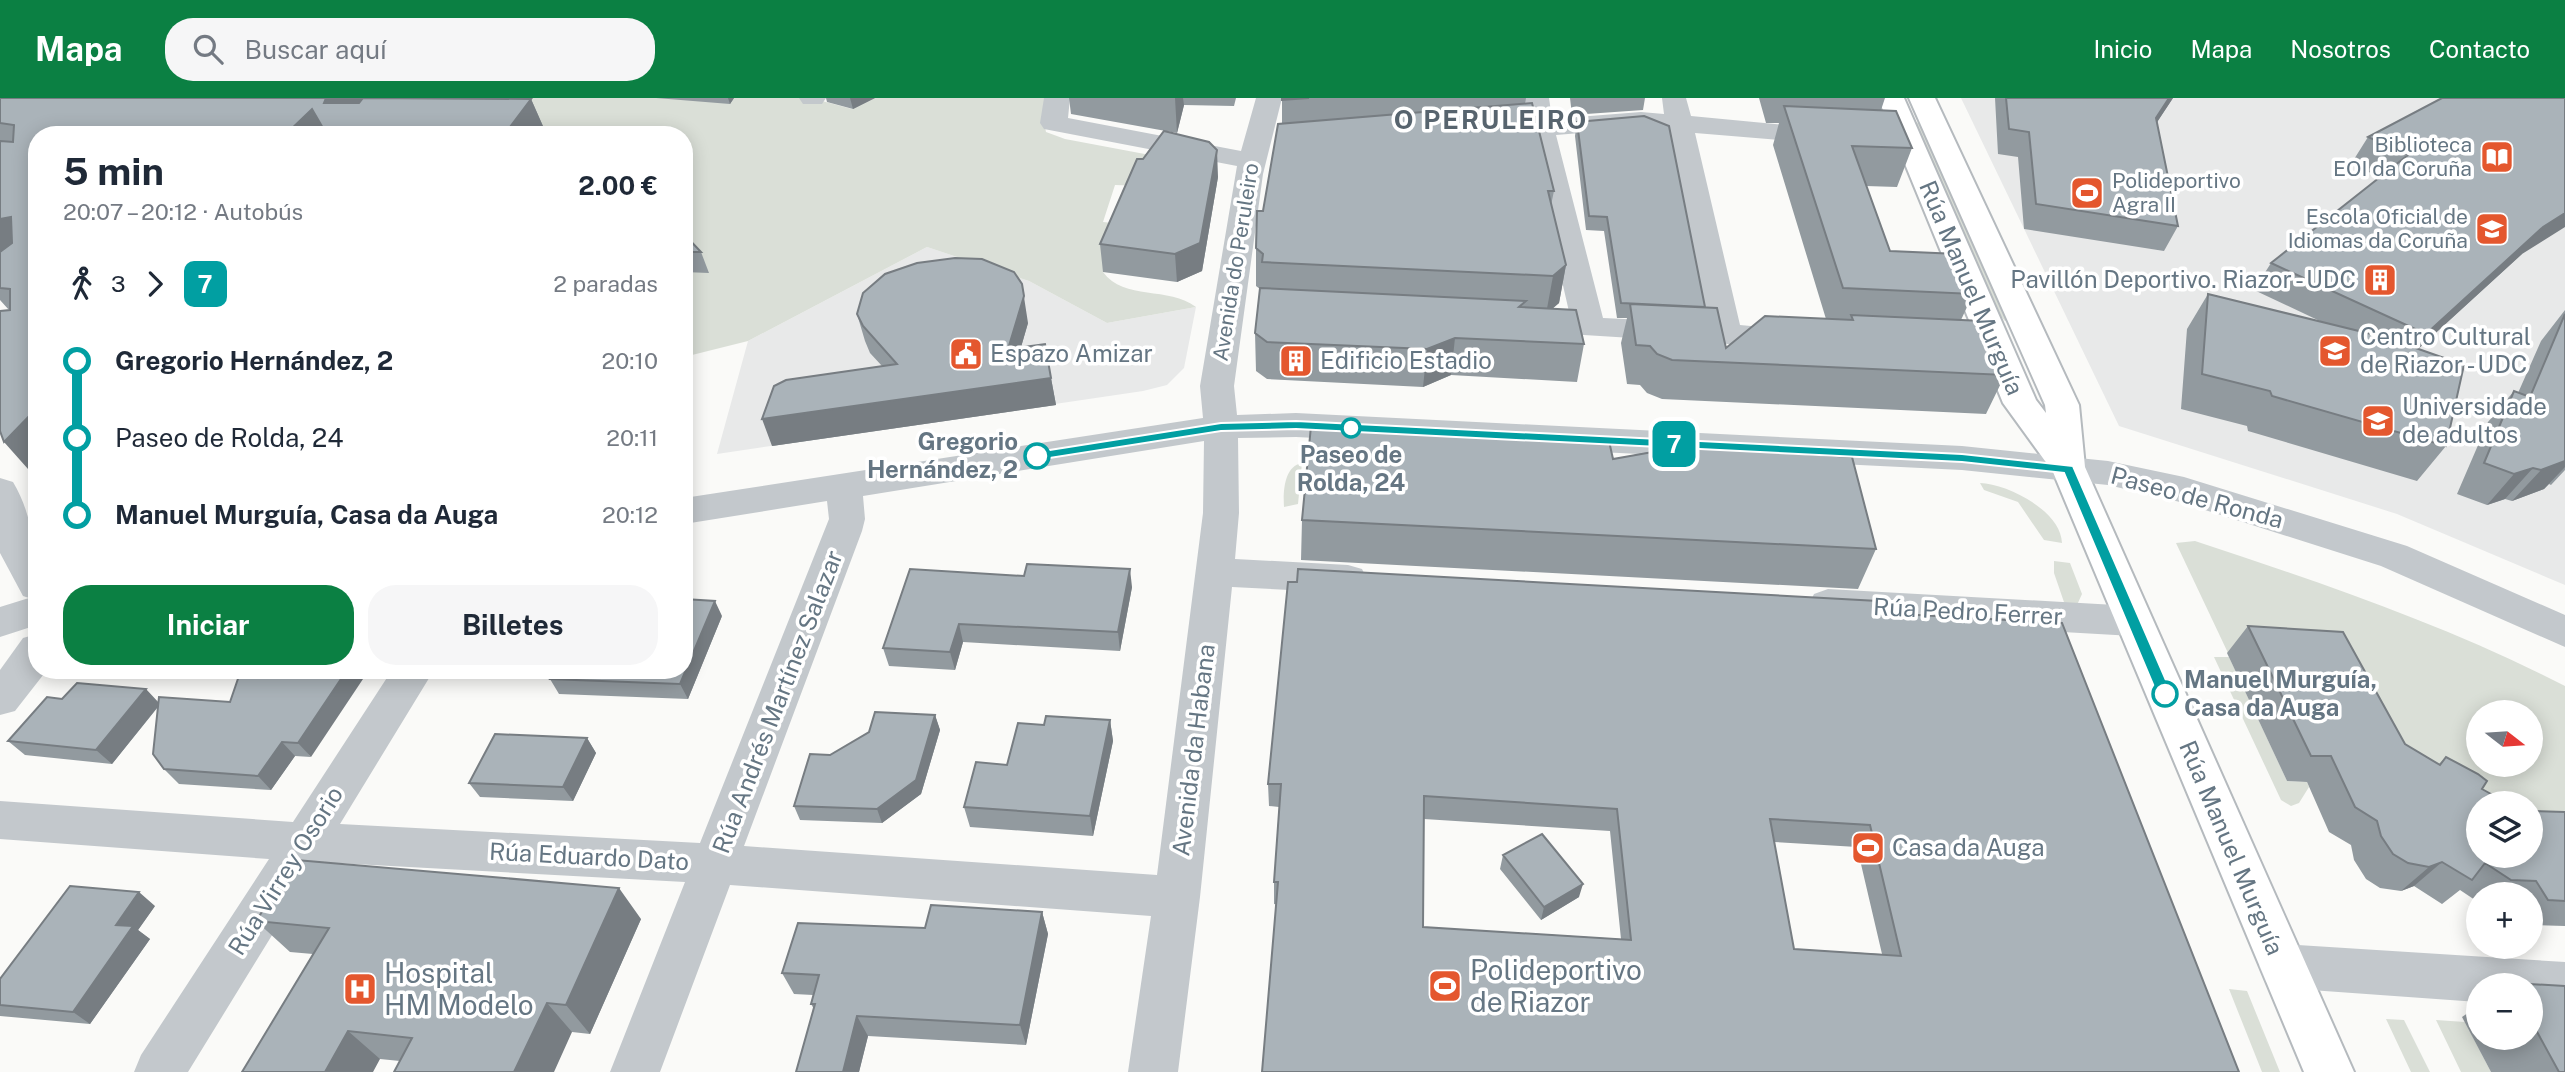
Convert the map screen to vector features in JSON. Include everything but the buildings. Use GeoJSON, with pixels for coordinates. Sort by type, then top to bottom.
{"type":"FeatureCollection","features":[{"type":"Feature","properties":{"kind":"main road","name":"Rúa Manuel Murguía"},"geometry":{"type":"LineString","coordinates":[[1891,98],[1895,139],[1984,348],[2068,469],[2329,1072]]}},
{"type":"Feature","properties":{"kind":"main road","name":"Rúa Manuel Murguía"},"geometry":{"type":"LineString","coordinates":[[1922,98],[2062,405],[2068,469]]}},
{"type":"Feature","properties":{"kind":"street"},"geometry":{"type":"LineString","coordinates":[[1057,98],[1054,123],[1262,155]]}},
{"type":"Feature","properties":{"kind":"street","name":"Avenida do Peruleiro"},"geometry":{"type":"LineString","coordinates":[[1221,427],[1217,386],[1242,312],[1269,98]]}},
{"type":"Feature","properties":{"kind":"street"},"geometry":{"type":"LineString","coordinates":[[1536,98],[1539,127],[1589,327]]}},
{"type":"Feature","properties":{"kind":"street"},"geometry":{"type":"LineString","coordinates":[[1676,111],[1726,334]]}},
{"type":"Feature","properties":{"kind":"street"},"geometry":{"type":"LineString","coordinates":[[1458,135],[1641,120],[1676,111],[1773,134],[1855,137]]}},
{"type":"Feature","properties":{"kind":"street"},"geometry":{"type":"LineString","coordinates":[[1505,323],[1820,339]]}},
{"type":"Feature","properties":{"kind":"street","name":"Paseo de Ronda"},"geometry":{"type":"LineString","coordinates":[[693,510],[1221,427],[1296,425],[1962,458],[2148,481],[2288,520],[2394,556],[2565,632]]}},
{"type":"Feature","properties":{"kind":"street","name":"Avenida da Habana"},"geometry":{"type":"LineString","coordinates":[[1153,1072],[1177,897],[1215,572],[1221,497],[1221,427]]}},
{"type":"Feature","properties":{"kind":"street","name":"Rúa Andrés Martínez Salazar"},"geometry":{"type":"LineString","coordinates":[[635,1072],[843,531],[846,519],[844,487]]}},
{"type":"Feature","properties":{"kind":"street"},"geometry":{"type":"LineString","coordinates":[[0,491],[20,557],[28,571]]}},
{"type":"Feature","properties":{"kind":"street"},"geometry":{"type":"LineString","coordinates":[[1215,572],[1384,580]]}},
{"type":"Feature","properties":{"kind":"street","name":"Rúa Pedro Ferrer"},"geometry":{"type":"LineString","coordinates":[[1788,602],[2133,621]]}},
{"type":"Feature","properties":{"kind":"street"},"geometry":{"type":"LineString","coordinates":[[0,606],[28,608]]}},
{"type":"Feature","properties":{"kind":"street"},"geometry":{"type":"LineString","coordinates":[[0,622],[28,611]]}},
{"type":"Feature","properties":{"kind":"street"},"geometry":{"type":"LineString","coordinates":[[0,699],[28,665]]}},
{"type":"Feature","properties":{"kind":"street","name":"Rúa Virrey Osorio"},"geometry":{"type":"LineString","coordinates":[[159,1072],[408,679]]}},
{"type":"Feature","properties":{"kind":"street","name":"Rúa Eduardo Dato"},"geometry":{"type":"LineString","coordinates":[[0,820],[304,842],[716,865],[1177,897]]}},
{"type":"Feature","properties":{"kind":"street"},"geometry":{"type":"LineString","coordinates":[[2283,966],[2565,985]]}},
{"type":"Feature","properties":{"kind":"shaded area"},"geometry":{"type":"Polygon","coordinates":[[[439,98],[811,98],[852,109],[875,98],[1046,98],[1043,117],[1046,132],[1065,139],[1166,158],[1145,186],[1115,185],[1103,222],[1123,224],[1103,272],[1123,287],[1173,297],[1196,307],[1107,323],[1029,281],[927,247],[748,341],[693,355],[693,126],[518,126],[439,98]]]}},
{"type":"Feature","properties":{"kind":"shaded area"},"geometry":{"type":"Polygon","coordinates":[[[1961,98],[2565,98],[2565,585],[2397,514],[2119,426],[1961,98]]]}},
{"type":"Feature","properties":{"kind":"shaded area"},"geometry":{"type":"Polygon","coordinates":[[[1920,122],[2010,321],[2005,321],[1999,314],[1916,123],[1920,122]]]}},
{"type":"Feature","properties":{"kind":"shaded area","name":"Espazo Amizar"},"geometry":{"type":"Polygon","coordinates":[[[927,247],[1029,281],[1107,323],[1196,307],[1184,368],[1167,385],[1143,391],[717,454],[748,341],[927,247]]]}},
{"type":"Feature","properties":{"kind":"shaded area"},"geometry":{"type":"Polygon","coordinates":[[[1302,463],[1298,504],[1284,507],[1288,474],[1296,465],[1302,463]]]}},
{"type":"Feature","properties":{"kind":"shaded area"},"geometry":{"type":"Polygon","coordinates":[[[1980,483],[2004,488],[2031,501],[2053,520],[2062,543],[2044,540],[2018,502],[1984,490],[1980,483]]]}},
{"type":"Feature","properties":{"kind":"shaded area"},"geometry":{"type":"Polygon","coordinates":[[[2195,541],[2337,589],[2429,624],[2565,686],[2565,839],[2543,838],[2543,791],[2466,791],[2466,796],[2228,653],[2176,543],[2195,541]]]}},
{"type":"Feature","properties":{"kind":"shaded area"},"geometry":{"type":"Polygon","coordinates":[[[2054,561],[2070,563],[2082,594],[2077,605],[2065,605],[2054,573],[2054,561]]]}},
{"type":"Feature","properties":{"kind":"shaded area"},"geometry":{"type":"Polygon","coordinates":[[[2214,657],[2229,657],[2287,781],[2307,782],[2309,787],[2299,803],[2291,806],[2281,800],[2214,657]]]}},
{"type":"Feature","properties":{"kind":"shaded area"},"geometry":{"type":"Polygon","coordinates":[[[2229,989],[2247,991],[2280,1072],[2262,1072],[2229,989]]]}},
{"type":"Feature","properties":{"kind":"shaded area"},"geometry":{"type":"Polygon","coordinates":[[[2386,1019],[2404,1020],[2430,1072],[2411,1072],[2386,1019]]]}},
{"type":"Feature","properties":{"kind":"shaded area"},"geometry":{"type":"Polygon","coordinates":[[[2436,1020],[2465,1022],[2466,1050],[2480,1050],[2491,1072],[2461,1072],[2436,1020]]]}},
{"type":"Feature","properties":{"kind":"bus line","name":"7"},"geometry":{"type":"LineString","coordinates":[[1037,456],[1221,427],[1296,425],[1962,458],[2068,469],[2165,694]]}},
{"type":"Feature","properties":{"kind":"place","name":"Biblioteca EOI da Coruña"},"geometry":{"type":"Point","coordinates":[2497,157]}},
{"type":"Feature","properties":{"kind":"place","name":"Polideportivo Agra II"},"geometry":{"type":"Point","coordinates":[2087,193]}},
{"type":"Feature","properties":{"kind":"place","name":"Escola Oficial de Idiomas da Coruña"},"geometry":{"type":"Point","coordinates":[2492,229]}},
{"type":"Feature","properties":{"kind":"place","name":"Pavillón Deportivo. Riazor - UDC"},"geometry":{"type":"Point","coordinates":[2380,280]}},
{"type":"Feature","properties":{"kind":"place","name":"Centro Cultural de Riazor - UDC"},"geometry":{"type":"Point","coordinates":[2335,351]}},
{"type":"Feature","properties":{"kind":"place","name":"Espazo Amizar"},"geometry":{"type":"Point","coordinates":[966,354]}},
{"type":"Feature","properties":{"kind":"place","name":"Edificio Estadio"},"geometry":{"type":"Point","coordinates":[1296,361]}},
{"type":"Feature","properties":{"kind":"place","name":"Universidade de adultos"},"geometry":{"type":"Point","coordinates":[2378,421]}},
{"type":"Feature","properties":{"kind":"place","name":"Paseo de Rolda, 24"},"geometry":{"type":"Point","coordinates":[1351,428]}},
{"type":"Feature","properties":{"kind":"place","name":"Gregorio Hernández, 2"},"geometry":{"type":"Point","coordinates":[1037,456]}},
{"type":"Feature","properties":{"kind":"place","name":"Manuel Murguía, Casa da Auga"},"geometry":{"type":"Point","coordinates":[2165,694]}},
{"type":"Feature","properties":{"kind":"place","name":"Casa da Auga"},"geometry":{"type":"Point","coordinates":[1868,848]}},
{"type":"Feature","properties":{"kind":"place","name":"Polideportivo de Riazor"},"geometry":{"type":"Point","coordinates":[1445,986]}},
{"type":"Feature","properties":{"kind":"place","name":"Hospital HM Modelo"},"geometry":{"type":"Point","coordinates":[360,989]}},
{"type":"Feature","properties":{"kind":"district","name":"O PERULEIRO"},"geometry":{"type":"Point","coordinates":[1491,120]}}]}
